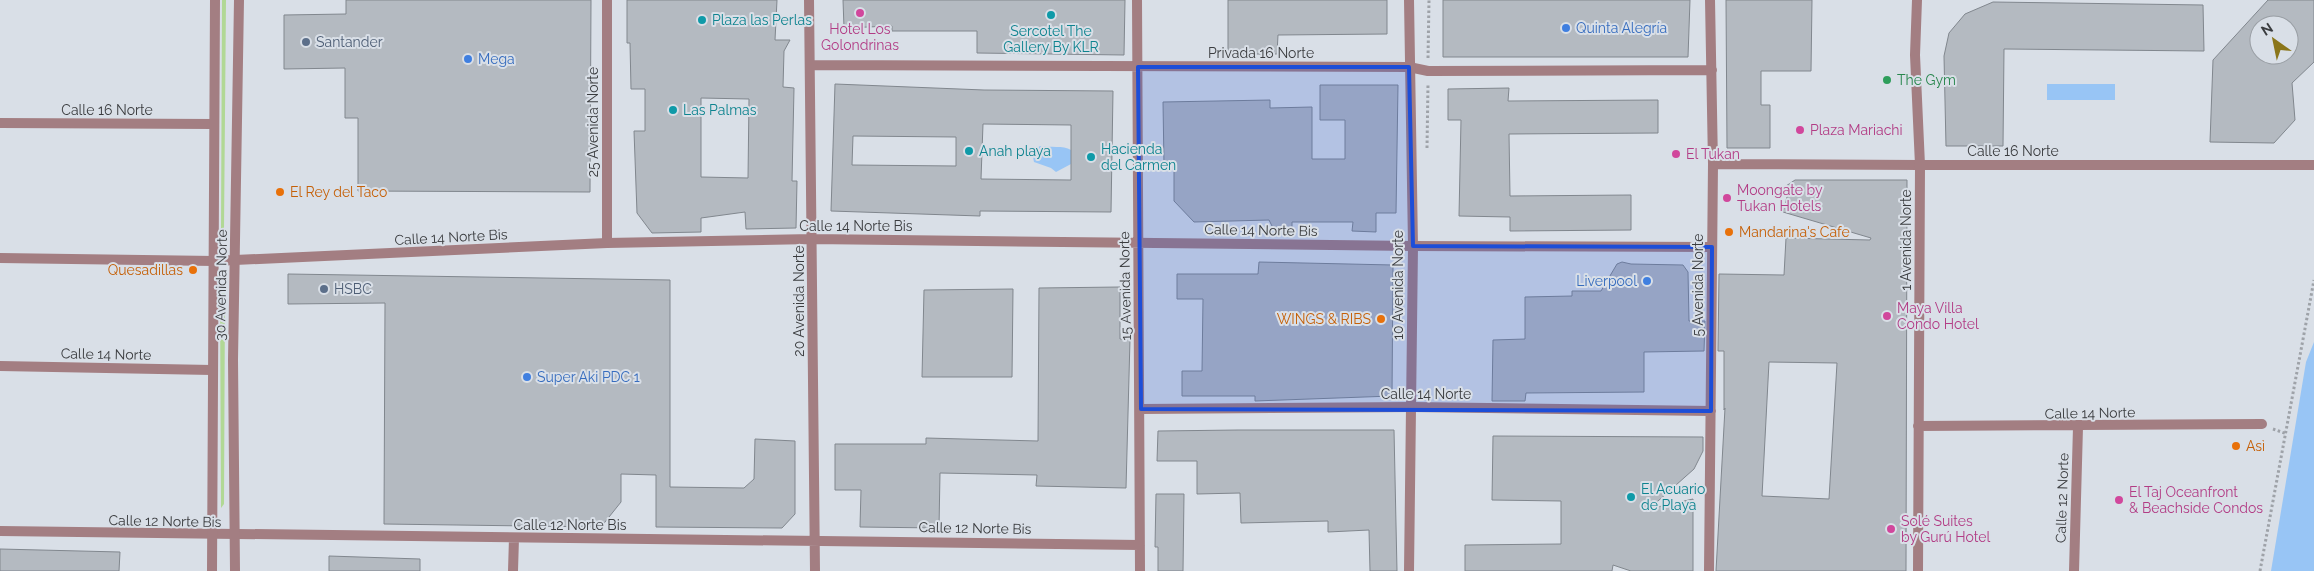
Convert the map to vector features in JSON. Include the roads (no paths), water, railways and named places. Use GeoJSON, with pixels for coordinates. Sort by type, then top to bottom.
{"type":"FeatureCollection","features":[{"type":"Feature","properties":{"kind":"street","name":"30 Avenida Norte"},"geometry":{"type":"LineString","coordinates":[[212,571],[216,0]]}},
{"type":"Feature","properties":{"kind":"street","name":"30 Avenida Norte"},"geometry":{"type":"LineString","coordinates":[[235,571],[235,258],[239,0]]}},
{"type":"Feature","properties":{"kind":"street","name":"25 Avenida Norte"},"geometry":{"type":"LineString","coordinates":[[607,243],[608,0]]}},
{"type":"Feature","properties":{"kind":"street","name":"20 Avenida Norte"},"geometry":{"type":"LineString","coordinates":[[809,0],[815,571]]}},
{"type":"Feature","properties":{"kind":"street","name":"15 Avenida Norte"},"geometry":{"type":"LineString","coordinates":[[1138,0],[1140,571]]}},
{"type":"Feature","properties":{"kind":"street","name":"10 Avenida Norte"},"geometry":{"type":"LineString","coordinates":[[1409,571],[1413,246],[1409,67],[1410,0]]}},
{"type":"Feature","properties":{"kind":"street","name":"5 Avenida Norte"},"geometry":{"type":"LineString","coordinates":[[1709,571],[1713,164],[1710,0]]}},
{"type":"Feature","properties":{"kind":"street","name":"1 Avenida Norte"},"geometry":{"type":"LineString","coordinates":[[1917,0],[1915,55],[1920,165],[1918,571]]}},
{"type":"Feature","properties":{"kind":"street","name":"Privada 16 Norte"},"geometry":{"type":"LineString","coordinates":[[810,65],[1409,67],[1428,71],[1712,70]]}},
{"type":"Feature","properties":{"kind":"street","name":"Calle 16 Norte"},"geometry":{"type":"LineString","coordinates":[[0,123],[214,124]]}},
{"type":"Feature","properties":{"kind":"street","name":"Calle 16 Norte"},"geometry":{"type":"LineString","coordinates":[[1713,164],[2314,165]]}},
{"type":"Feature","properties":{"kind":"street","name":"Calle 14 Norte Bis"},"geometry":{"type":"LineString","coordinates":[[0,258],[214,261],[235,258],[607,243],[812,239],[1413,246],[1712,247]]}},
{"type":"Feature","properties":{"kind":"street","name":"Calle 14 Norte"},"geometry":{"type":"LineString","coordinates":[[0,366],[212,370]]}},
{"type":"Feature","properties":{"kind":"street","name":"Calle 14 Norte"},"geometry":{"type":"LineString","coordinates":[[1140,409],[1412,407],[1711,411]]}},
{"type":"Feature","properties":{"kind":"street","name":"Calle 14 Norte"},"geometry":{"type":"LineString","coordinates":[[1918,426],[2078,427],[2262,424]]}},
{"type":"Feature","properties":{"kind":"street","name":"Calle 12 Norte"},"geometry":{"type":"LineString","coordinates":[[2074,571],[2078,427]]}},
{"type":"Feature","properties":{"kind":"street","name":"Calle 12 Norte Bis"},"geometry":{"type":"LineString","coordinates":[[0,531],[235,536],[814,539],[1140,545]]}},
{"type":"Feature","properties":{"kind":"street"},"geometry":{"type":"LineString","coordinates":[[513,571],[514,538]]}},
{"type":"Feature","properties":{"kind":"water"},"geometry":{"type":"Polygon","coordinates":[[[2047,84],[2115,84],[2115,100],[2047,100],[2047,84]]]}},
{"type":"Feature","properties":{"kind":"water"},"geometry":{"type":"Polygon","coordinates":[[[1040,146],[1071,150],[1071,164],[1056,172],[1051,168],[1034,162],[1034,153],[1040,146]]]}},
{"type":"Feature","properties":{"kind":"water"},"geometry":{"type":"Polygon","coordinates":[[[2314,342],[2314,571],[2271,571],[2306,362],[2314,342]]]}},
{"type":"Feature","properties":{"kind":"place","name":"Hotel Los Golondrinas"},"geometry":{"type":"Point","coordinates":[860,13]}},
{"type":"Feature","properties":{"kind":"place","name":"Sercotel The Gallery By KLR"},"geometry":{"type":"Point","coordinates":[1051,15]}},
{"type":"Feature","properties":{"kind":"place","name":"Plaza las Perlas"},"geometry":{"type":"Point","coordinates":[702,20]}},
{"type":"Feature","properties":{"kind":"place","name":"Quinta Alegría"},"geometry":{"type":"Point","coordinates":[1566,28]}},
{"type":"Feature","properties":{"kind":"place","name":"Santander"},"geometry":{"type":"Point","coordinates":[306,42]}},
{"type":"Feature","properties":{"kind":"place","name":"Mega"},"geometry":{"type":"Point","coordinates":[468,59]}},
{"type":"Feature","properties":{"kind":"place","name":"The Gym"},"geometry":{"type":"Point","coordinates":[1887,80]}},
{"type":"Feature","properties":{"kind":"place","name":"Las Palmas"},"geometry":{"type":"Point","coordinates":[673,110]}},
{"type":"Feature","properties":{"kind":"place","name":"Plaza Mariachi"},"geometry":{"type":"Point","coordinates":[1800,130]}},
{"type":"Feature","properties":{"kind":"place","name":"Anah playa"},"geometry":{"type":"Point","coordinates":[969,151]}},
{"type":"Feature","properties":{"kind":"place","name":"El Tukan"},"geometry":{"type":"Point","coordinates":[1676,154]}},
{"type":"Feature","properties":{"kind":"place","name":"Hacienda del Carmen"},"geometry":{"type":"Point","coordinates":[1091,157]}},
{"type":"Feature","properties":{"kind":"place","name":"El Rey del Taco"},"geometry":{"type":"Point","coordinates":[280,192]}},
{"type":"Feature","properties":{"kind":"place","name":"Moongate by Tukan Hotels"},"geometry":{"type":"Point","coordinates":[1727,198]}},
{"type":"Feature","properties":{"kind":"place","name":"Mandarina's Cafe"},"geometry":{"type":"Point","coordinates":[1729,232]}},
{"type":"Feature","properties":{"kind":"place","name":"Quesadillas"},"geometry":{"type":"Point","coordinates":[193,270]}},
{"type":"Feature","properties":{"kind":"place","name":"Liverpool"},"geometry":{"type":"Point","coordinates":[1647,281]}},
{"type":"Feature","properties":{"kind":"place","name":"HSBC"},"geometry":{"type":"Point","coordinates":[324,289]}},
{"type":"Feature","properties":{"kind":"place","name":"Maya Villa Condo Hotel"},"geometry":{"type":"Point","coordinates":[1887,316]}},
{"type":"Feature","properties":{"kind":"place","name":"WINGS & RIBS"},"geometry":{"type":"Point","coordinates":[1381,319]}},
{"type":"Feature","properties":{"kind":"place","name":"Super Aki PDC 1"},"geometry":{"type":"Point","coordinates":[527,377]}},
{"type":"Feature","properties":{"kind":"place","name":"Asì"},"geometry":{"type":"Point","coordinates":[2236,446]}},
{"type":"Feature","properties":{"kind":"place","name":"El Acuario de Playa"},"geometry":{"type":"Point","coordinates":[1631,497]}},
{"type":"Feature","properties":{"kind":"place","name":"El Taj Oceanfront & Beachside Condos"},"geometry":{"type":"Point","coordinates":[2119,500]}},
{"type":"Feature","properties":{"kind":"place","name":"Solé Suites by Gurú Hotel"},"geometry":{"type":"Point","coordinates":[1891,529]}}]}
